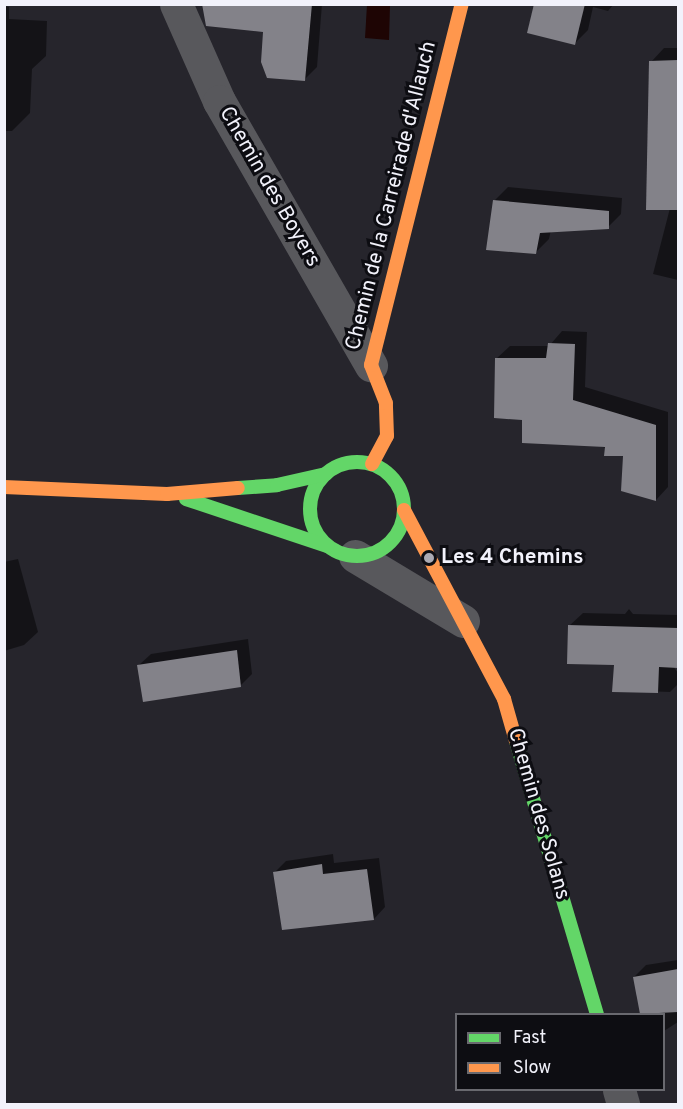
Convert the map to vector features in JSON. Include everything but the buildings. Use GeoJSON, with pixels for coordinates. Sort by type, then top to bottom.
{"type":"FeatureCollection","features":[{"type":"Feature","properties":{"kind":"street","name":"Chemin des Boyers"},"geometry":{"type":"LineString","coordinates":[[176,4],[219,101],[371,365]]}},
{"type":"Feature","properties":{"kind":"street","name":"Chemin de la Carreirade d'Allauch"},"geometry":{"type":"LineString","coordinates":[[372,465],[387,436],[386,403],[371,365],[462,4]]}},
{"type":"Feature","properties":{"kind":"street"},"geometry":{"type":"LineString","coordinates":[[4,488],[167,494],[277,485],[326,474],[356,462],[372,465],[395,482],[404,510],[401,525],[384,548],[341,551],[167,494]]}},
{"type":"Feature","properties":{"kind":"street"},"geometry":{"type":"LineString","coordinates":[[326,474],[315,486],[310,518],[316,534],[341,551],[463,621]]}},
{"type":"Feature","properties":{"kind":"street","name":"Chemin des Solans"},"geometry":{"type":"LineString","coordinates":[[404,510],[504,699],[597,1013]]}},
{"type":"Feature","properties":{"kind":"shaded area"},"geometry":{"type":"Polygon","coordinates":[[[367,5],[390,5],[389,40],[365,38],[367,5]]]}},
{"type":"Feature","properties":{"kind":"traffic: fast"},"geometry":{"type":"LineString","coordinates":[[357,462],[375,466],[390,476],[400,491],[404,509],[400,527],[390,542],[375,552],[357,556],[339,552],[324,542],[314,527],[310,509],[314,491],[324,476],[339,466],[357,462]]}},
{"type":"Feature","properties":{"kind":"traffic: fast"},"geometry":{"type":"LineString","coordinates":[[238,488],[277,485],[326,474]]}},
{"type":"Feature","properties":{"kind":"traffic: fast"},"geometry":{"type":"LineString","coordinates":[[186,499],[327,546]]}},
{"type":"Feature","properties":{"kind":"traffic: fast"},"geometry":{"type":"LineString","coordinates":[[516,741],[597,1013]]}},
{"type":"Feature","properties":{"kind":"traffic: slow"},"geometry":{"type":"LineString","coordinates":[[372,464],[387,436],[386,403],[371,365],[462,4]]}},
{"type":"Feature","properties":{"kind":"traffic: slow"},"geometry":{"type":"LineString","coordinates":[[4,487],[167,494],[238,488]]}},
{"type":"Feature","properties":{"kind":"traffic: slow"},"geometry":{"type":"LineString","coordinates":[[404,510],[504,699],[516,741]]}},
{"type":"Feature","properties":{"kind":"place","name":"Les 4 Chemins"},"geometry":{"type":"Point","coordinates":[429,558]}}]}
